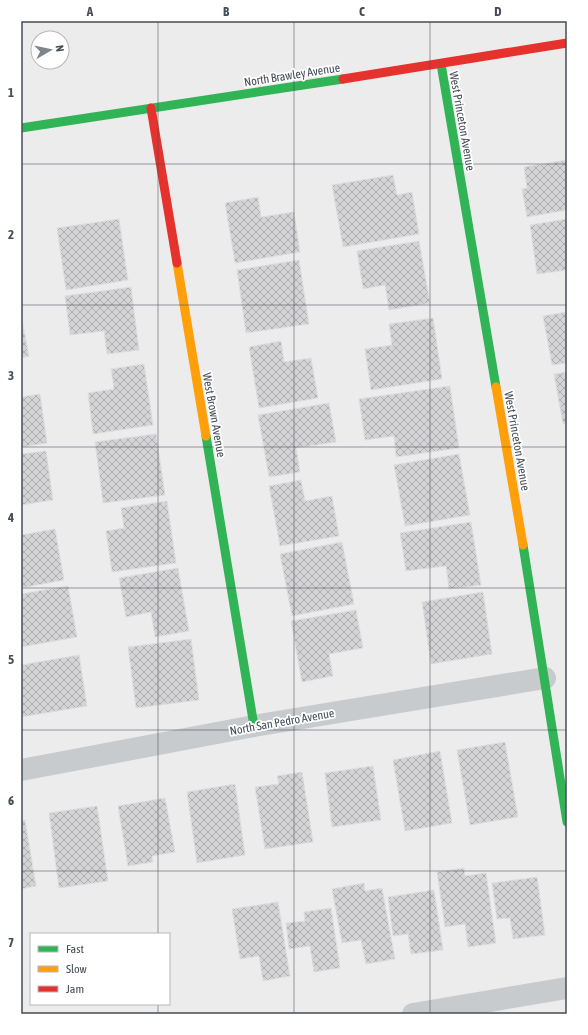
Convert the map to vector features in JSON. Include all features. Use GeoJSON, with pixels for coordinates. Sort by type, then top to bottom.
{"type":"FeatureCollection","features":[{"type":"Feature","properties":{"kind":"street","name":"North Brawley Avenue"},"geometry":{"type":"LineString","coordinates":[[21,128],[441,64],[567,43]]}},
{"type":"Feature","properties":{"kind":"street","name":"West Princeton Avenue"},"geometry":{"type":"LineString","coordinates":[[441,64],[545,678],[567,822]]}},
{"type":"Feature","properties":{"kind":"street","name":"West Brown Avenue"},"geometry":{"type":"LineString","coordinates":[[151,108],[254,726]]}},
{"type":"Feature","properties":{"kind":"street","name":"North San Pedro Avenue"},"geometry":{"type":"LineString","coordinates":[[21,770],[254,726],[545,678]]}},
{"type":"Feature","properties":{"kind":"street"},"geometry":{"type":"LineString","coordinates":[[413,1014],[567,988]]}},
{"type":"Feature","properties":{"kind":"building"},"geometry":{"type":"Polygon","coordinates":[[[567,160],[567,210],[527,217],[522,189],[527,188],[524,167],[567,160]]]}},
{"type":"Feature","properties":{"kind":"building"},"geometry":{"type":"Polygon","coordinates":[[[393,175],[397,195],[412,192],[419,234],[343,247],[332,185],[393,175]]]}},
{"type":"Feature","properties":{"kind":"building"},"geometry":{"type":"Polygon","coordinates":[[[258,197],[261,217],[294,212],[300,252],[235,263],[225,203],[258,197]]]}},
{"type":"Feature","properties":{"kind":"building"},"geometry":{"type":"Polygon","coordinates":[[[119,219],[128,280],[66,290],[57,228],[119,219]]]}},
{"type":"Feature","properties":{"kind":"building"},"geometry":{"type":"Polygon","coordinates":[[[567,219],[567,270],[537,274],[530,225],[567,219]]]}},
{"type":"Feature","properties":{"kind":"building"},"geometry":{"type":"Polygon","coordinates":[[[419,241],[430,303],[389,310],[385,285],[363,289],[357,251],[419,241]]]}},
{"type":"Feature","properties":{"kind":"building"},"geometry":{"type":"Polygon","coordinates":[[[299,260],[309,324],[246,333],[237,270],[299,260]]]}},
{"type":"Feature","properties":{"kind":"building"},"geometry":{"type":"Polygon","coordinates":[[[131,287],[139,350],[107,354],[104,331],[70,335],[65,296],[131,287]]]}},
{"type":"Feature","properties":{"kind":"building"},"geometry":{"type":"Polygon","coordinates":[[[567,312],[567,363],[552,365],[543,316],[567,312]]]}},
{"type":"Feature","properties":{"kind":"building"},"geometry":{"type":"Polygon","coordinates":[[[21,315],[29,356],[21,358],[21,315]]]}},
{"type":"Feature","properties":{"kind":"building"},"geometry":{"type":"Polygon","coordinates":[[[433,318],[442,379],[371,390],[365,349],[392,345],[389,324],[433,318]]]}},
{"type":"Feature","properties":{"kind":"building"},"geometry":{"type":"Polygon","coordinates":[[[281,341],[284,362],[311,358],[318,398],[259,408],[249,347],[281,341]]]}},
{"type":"Feature","properties":{"kind":"building"},"geometry":{"type":"Polygon","coordinates":[[[144,364],[153,425],[93,434],[88,393],[114,389],[111,369],[144,364]]]}},
{"type":"Feature","properties":{"kind":"building"},"geometry":{"type":"Polygon","coordinates":[[[567,372],[567,423],[563,424],[554,374],[567,372]]]}},
{"type":"Feature","properties":{"kind":"building"},"geometry":{"type":"Polygon","coordinates":[[[450,386],[459,448],[396,457],[394,436],[365,440],[359,399],[450,386]]]}},
{"type":"Feature","properties":{"kind":"building"},"geometry":{"type":"Polygon","coordinates":[[[40,394],[47,443],[21,447],[21,397],[40,394]]]}},
{"type":"Feature","properties":{"kind":"building"},"geometry":{"type":"Polygon","coordinates":[[[329,403],[336,442],[296,448],[300,472],[269,477],[258,415],[329,403]]]}},
{"type":"Feature","properties":{"kind":"building"},"geometry":{"type":"Polygon","coordinates":[[[156,434],[165,495],[103,503],[95,442],[156,434]]]}},
{"type":"Feature","properties":{"kind":"building"},"geometry":{"type":"Polygon","coordinates":[[[46,451],[53,500],[21,505],[21,454],[46,451]]]}},
{"type":"Feature","properties":{"kind":"building"},"geometry":{"type":"Polygon","coordinates":[[[459,454],[470,515],[405,526],[394,465],[459,454]]]}},
{"type":"Feature","properties":{"kind":"building"},"geometry":{"type":"Polygon","coordinates":[[[301,480],[305,501],[332,496],[339,536],[280,546],[269,486],[301,480]]]}},
{"type":"Feature","properties":{"kind":"building"},"geometry":{"type":"Polygon","coordinates":[[[167,501],[176,563],[112,572],[106,531],[124,528],[121,508],[167,501]]]}},
{"type":"Feature","properties":{"kind":"building"},"geometry":{"type":"Polygon","coordinates":[[[471,522],[481,585],[449,589],[446,566],[406,571],[400,533],[471,522]]]}},
{"type":"Feature","properties":{"kind":"building"},"geometry":{"type":"Polygon","coordinates":[[[55,529],[64,580],[21,588],[21,535],[55,529]]]}},
{"type":"Feature","properties":{"kind":"building"},"geometry":{"type":"Polygon","coordinates":[[[342,542],[354,604],[292,616],[280,554],[342,542]]]}},
{"type":"Feature","properties":{"kind":"building"},"geometry":{"type":"Polygon","coordinates":[[[178,568],[189,631],[155,637],[151,612],[126,617],[119,578],[178,568]]]}},
{"type":"Feature","properties":{"kind":"building"},"geometry":{"type":"Polygon","coordinates":[[[68,586],[77,637],[21,647],[21,594],[68,586]]]}},
{"type":"Feature","properties":{"kind":"building"},"geometry":{"type":"Polygon","coordinates":[[[483,592],[492,654],[431,664],[422,602],[483,592]]]}},
{"type":"Feature","properties":{"kind":"building"},"geometry":{"type":"Polygon","coordinates":[[[356,610],[363,648],[329,654],[333,676],[302,682],[291,621],[356,610]]]}},
{"type":"Feature","properties":{"kind":"building"},"geometry":{"type":"Polygon","coordinates":[[[191,639],[199,700],[136,708],[128,647],[191,639]]]}},
{"type":"Feature","properties":{"kind":"building"},"geometry":{"type":"Polygon","coordinates":[[[79,655],[87,706],[21,717],[21,665],[79,655]]]}},
{"type":"Feature","properties":{"kind":"building"},"geometry":{"type":"Polygon","coordinates":[[[505,742],[518,817],[470,825],[457,750],[505,742]]]}},
{"type":"Feature","properties":{"kind":"building"},"geometry":{"type":"Polygon","coordinates":[[[440,751],[452,823],[405,831],[393,760],[440,751]]]}},
{"type":"Feature","properties":{"kind":"building"},"geometry":{"type":"Polygon","coordinates":[[[373,766],[381,820],[332,827],[325,773],[373,766]]]}},
{"type":"Feature","properties":{"kind":"building"},"geometry":{"type":"Polygon","coordinates":[[[302,772],[313,842],[265,849],[255,787],[279,784],[277,776],[302,772]]]}},
{"type":"Feature","properties":{"kind":"building"},"geometry":{"type":"Polygon","coordinates":[[[235,784],[245,855],[197,863],[187,792],[235,784]]]}},
{"type":"Feature","properties":{"kind":"building"},"geometry":{"type":"Polygon","coordinates":[[[165,798],[175,852],[152,856],[153,862],[128,866],[118,806],[165,798]]]}},
{"type":"Feature","properties":{"kind":"building"},"geometry":{"type":"Polygon","coordinates":[[[97,806],[108,881],[59,888],[49,813],[97,806]]]}},
{"type":"Feature","properties":{"kind":"building"},"geometry":{"type":"Polygon","coordinates":[[[25,820],[36,886],[21,889],[21,821],[25,820]]]}},
{"type":"Feature","properties":{"kind":"building"},"geometry":{"type":"Polygon","coordinates":[[[464,868],[465,876],[486,873],[496,943],[468,947],[465,924],[445,927],[437,872],[464,868]]]}},
{"type":"Feature","properties":{"kind":"building"},"geometry":{"type":"Polygon","coordinates":[[[537,877],[545,935],[513,939],[510,918],[497,919],[492,883],[537,877]]]}},
{"type":"Feature","properties":{"kind":"building"},"geometry":{"type":"Polygon","coordinates":[[[364,883],[365,891],[382,888],[395,959],[366,964],[361,940],[342,943],[332,889],[364,883]]]}},
{"type":"Feature","properties":{"kind":"building"},"geometry":{"type":"Polygon","coordinates":[[[434,890],[443,950],[411,954],[408,934],[393,936],[388,897],[434,890]]]}},
{"type":"Feature","properties":{"kind":"building"},"geometry":{"type":"Polygon","coordinates":[[[278,902],[290,976],[263,981],[259,956],[240,959],[232,909],[278,902]]]}},
{"type":"Feature","properties":{"kind":"building"},"geometry":{"type":"Polygon","coordinates":[[[331,908],[340,968],[314,972],[310,946],[289,949],[286,923],[305,921],[304,912],[331,908]]]}},
{"type":"Feature","properties":{"kind":"traffic: fast"},"geometry":{"type":"LineString","coordinates":[[441,64],[496,387]]}},
{"type":"Feature","properties":{"kind":"traffic: fast"},"geometry":{"type":"LineString","coordinates":[[21,128],[343,79]]}},
{"type":"Feature","properties":{"kind":"traffic: fast"},"geometry":{"type":"LineString","coordinates":[[206,436],[254,726]]}},
{"type":"Feature","properties":{"kind":"traffic: fast"},"geometry":{"type":"LineString","coordinates":[[523,545],[567,822]]}},
{"type":"Feature","properties":{"kind":"traffic: slow"},"geometry":{"type":"LineString","coordinates":[[177,263],[206,436]]}},
{"type":"Feature","properties":{"kind":"traffic: slow"},"geometry":{"type":"LineString","coordinates":[[496,387],[523,545]]}},
{"type":"Feature","properties":{"kind":"traffic: jam"},"geometry":{"type":"LineString","coordinates":[[343,79],[567,43]]}},
{"type":"Feature","properties":{"kind":"traffic: jam"},"geometry":{"type":"LineString","coordinates":[[151,108],[177,263]]}}]}
